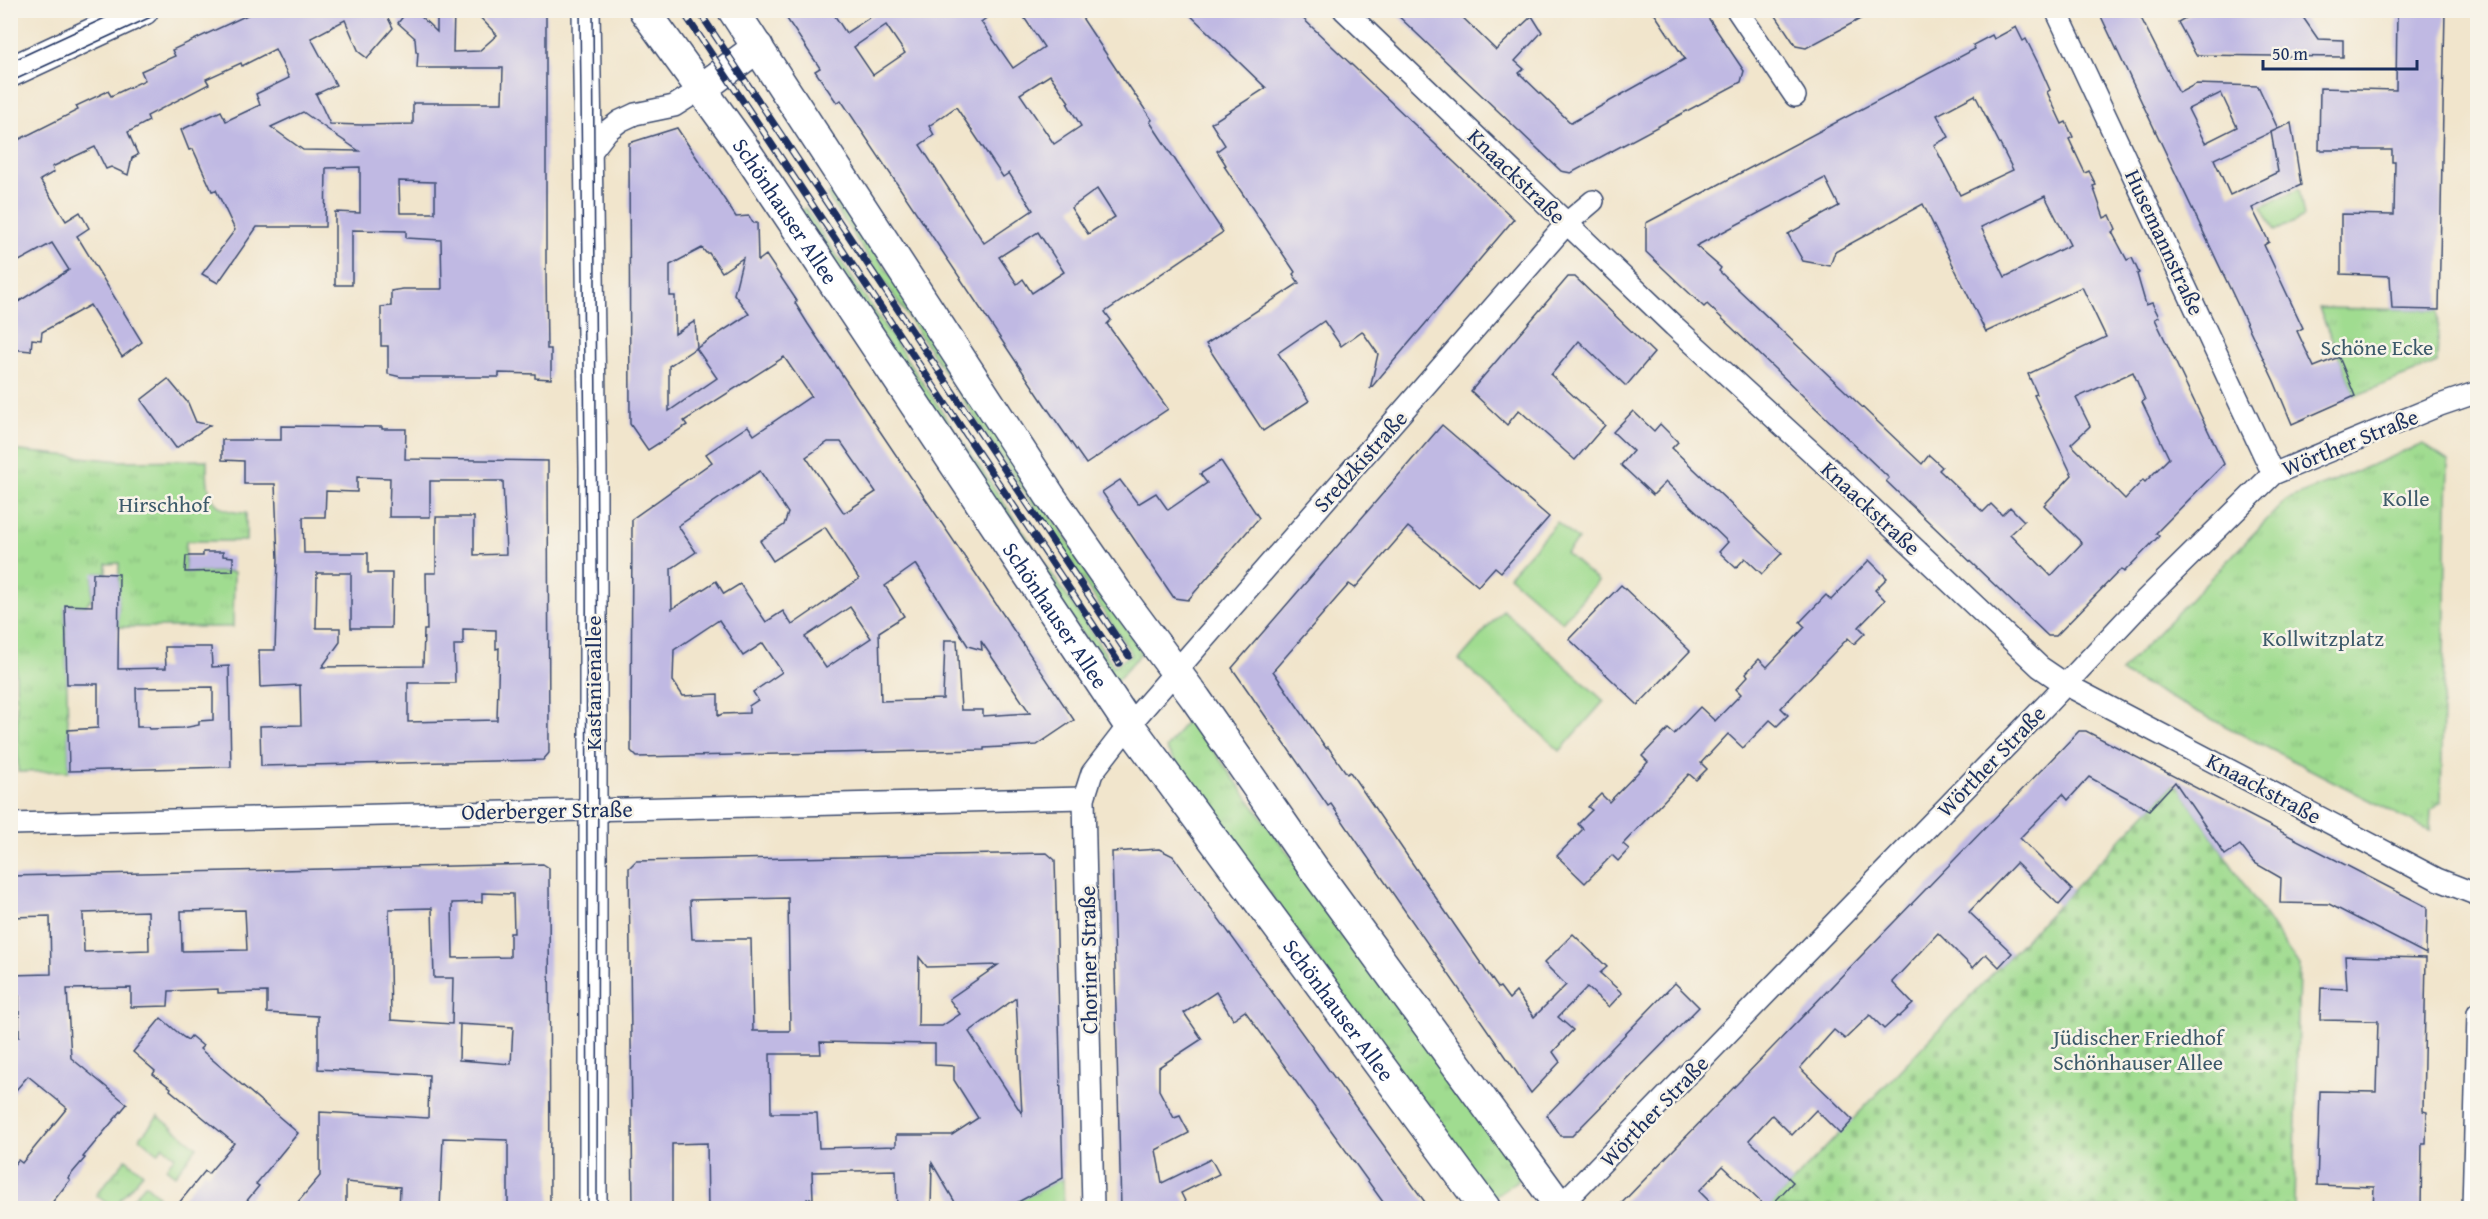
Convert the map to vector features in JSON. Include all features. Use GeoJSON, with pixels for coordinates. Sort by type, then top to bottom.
{"type":"FeatureCollection","features":[{"type":"Feature","properties":{"kind":"main road"},"geometry":{"type":"LineString","coordinates":[[10,72],[143,10]]}},
{"type":"Feature","properties":{"kind":"main road","name":"Schönhauser Allee"},"geometry":{"type":"LineString","coordinates":[[644,10],[748,154],[1129,725],[1485,1209]]}},
{"type":"Feature","properties":{"kind":"main road"},"geometry":{"type":"LineString","coordinates":[[733,10],[918,297],[1116,591],[1560,1208]]}},
{"type":"Feature","properties":{"kind":"main road"},"geometry":{"type":"LineString","coordinates":[[701,89],[758,47]]}},
{"type":"Feature","properties":{"kind":"street","name":"Kastanienallee"},"geometry":{"type":"LineString","coordinates":[[586,10],[593,468],[593,1209]]}},
{"type":"Feature","properties":{"kind":"street","name":"Knaackstraße"},"geometry":{"type":"LineString","coordinates":[[1344,10],[1567,223],[2040,667],[2065,684],[2437,879],[2478,895]]}},
{"type":"Feature","properties":{"kind":"street"},"geometry":{"type":"LineString","coordinates":[[1737,10],[1795,96]]}},
{"type":"Feature","properties":{"kind":"street","name":"Husemannstraße"},"geometry":{"type":"LineString","coordinates":[[2056,10],[2273,474]]}},
{"type":"Feature","properties":{"kind":"street"},"geometry":{"type":"LineString","coordinates":[[587,157],[607,131],[620,121],[635,114],[674,106],[701,89]]}},
{"type":"Feature","properties":{"kind":"street","name":"Sredzkistraße"},"geometry":{"type":"LineString","coordinates":[[1129,725],[1567,223],[1593,201]]}},
{"type":"Feature","properties":{"kind":"street","name":"Wörther Straße"},"geometry":{"type":"LineString","coordinates":[[1560,1208],[2144,601],[2273,474],[2440,405],[2478,392]]}},
{"type":"Feature","properties":{"kind":"street","name":"Choriner Straße"},"geometry":{"type":"LineString","coordinates":[[1093,1209],[1084,798],[1092,773],[1129,725]]}},
{"type":"Feature","properties":{"kind":"street","name":"Oderberger Straße"},"geometry":{"type":"LineString","coordinates":[[10,824],[1084,798]]}},
{"type":"Feature","properties":{"kind":"street"},"geometry":{"type":"LineString","coordinates":[[2473,1209],[2478,1013]]}},
{"type":"Feature","properties":{"kind":"green space"},"geometry":{"type":"Polygon","coordinates":[[[2299,189],[2304,217],[2275,231],[2262,206],[2299,189]]]}},
{"type":"Feature","properties":{"kind":"green space"},"geometry":{"type":"Polygon","coordinates":[[[834,191],[1142,652],[1115,683],[799,212],[805,208],[1114,666],[1132,654],[827,195],[834,191]]]}},
{"type":"Feature","properties":{"kind":"green space","name":"Schöne Ecke"},"geometry":{"type":"Polygon","coordinates":[[[2319,308],[2439,310],[2437,363],[2355,396],[2319,308]]]}},
{"type":"Feature","properties":{"kind":"green space","name":"Kollwitzplatz"},"geometry":{"type":"Polygon","coordinates":[[[2423,444],[2448,461],[2441,802],[2431,810],[2430,831],[2120,672],[2286,500],[2423,444]]]}},
{"type":"Feature","properties":{"kind":"green space","name":"Hirschhof"},"geometry":{"type":"Polygon","coordinates":[[[10,450],[121,461],[207,460],[209,491],[212,499],[224,509],[246,513],[246,541],[186,541],[185,572],[234,572],[233,627],[118,627],[119,563],[106,564],[106,573],[96,573],[93,577],[92,598],[85,606],[68,605],[65,608],[69,771],[18,772],[15,630],[10,630],[10,450]]]}},
{"type":"Feature","properties":{"kind":"green space"},"geometry":{"type":"Polygon","coordinates":[[[1557,522],[1578,540],[1566,553],[1598,581],[1562,622],[1509,576],[1557,522]]]}},
{"type":"Feature","properties":{"kind":"green space"},"geometry":{"type":"Polygon","coordinates":[[[1503,610],[1604,701],[1560,751],[1459,660],[1503,610]]]}},
{"type":"Feature","properties":{"kind":"green space"},"geometry":{"type":"Polygon","coordinates":[[[1189,717],[1523,1176],[1490,1200],[1166,749],[1189,717]]]}},
{"type":"Feature","properties":{"kind":"green space","name":"Jüdischer Friedhof Schönhauser Allee"},"geometry":{"type":"Polygon","coordinates":[[[2172,786],[2179,787],[2299,966],[2294,1208],[1768,1208],[2172,786]]]}},
{"type":"Feature","properties":{"kind":"green space"},"geometry":{"type":"Polygon","coordinates":[[[158,1116],[197,1147],[175,1175],[166,1168],[175,1156],[163,1146],[158,1153],[140,1138],[158,1116]]]}},
{"type":"Feature","properties":{"kind":"green space"},"geometry":{"type":"Polygon","coordinates":[[[126,1159],[143,1173],[113,1208],[96,1195],[126,1159]]]}},
{"type":"Feature","properties":{"kind":"green space"},"geometry":{"type":"Polygon","coordinates":[[[1063,1178],[1064,1208],[1005,1208],[1063,1178]]]}},
{"type":"Feature","properties":{"kind":"green space"},"geometry":{"type":"Polygon","coordinates":[[[145,1184],[158,1195],[147,1208],[125,1208],[145,1184]]]}},
{"type":"Feature","properties":{"kind":"building"},"geometry":{"type":"Polygon","coordinates":[[[258,10],[384,10],[393,28],[367,58],[359,52],[345,20],[311,38],[336,85],[316,94],[330,124],[413,124],[413,103],[502,103],[503,68],[417,68],[418,52],[416,52],[415,38],[398,23],[408,10],[414,10],[437,32],[437,10],[454,10],[453,52],[479,51],[497,35],[473,10],[546,10],[547,349],[551,349],[551,379],[535,378],[535,374],[499,373],[499,377],[401,377],[388,374],[388,346],[381,346],[381,307],[391,306],[391,291],[442,289],[441,240],[406,238],[406,231],[352,230],[352,285],[335,285],[335,212],[360,213],[360,167],[326,168],[325,227],[257,227],[218,283],[202,274],[235,230],[216,190],[212,191],[193,149],[189,150],[181,130],[221,111],[226,121],[260,105],[256,94],[289,78],[275,49],[242,66],[241,63],[206,79],[209,84],[147,116],[149,121],[128,132],[138,155],[132,158],[128,175],[111,167],[106,169],[95,147],[52,167],[54,172],[40,180],[66,221],[80,212],[89,228],[77,236],[142,342],[122,357],[90,305],[42,332],[41,340],[32,339],[31,351],[10,349],[10,307],[69,270],[52,243],[10,266],[10,144],[78,110],[76,106],[108,91],[111,96],[145,80],[141,71],[175,56],[172,50],[258,10]],[[303,112],[271,127],[303,150],[359,151],[334,134],[303,112]],[[399,181],[400,213],[435,213],[435,182],[399,181]]]}},
{"type":"Feature","properties":{"kind":"building"},"geometry":{"type":"Polygon","coordinates":[[[781,10],[831,10],[846,33],[878,12],[877,10],[997,10],[981,22],[1013,68],[1044,47],[1019,10],[1077,10],[1152,120],[1150,122],[1223,232],[1105,312],[1111,320],[1107,324],[1168,409],[1086,464],[841,100],[837,103],[815,71],[820,68],[781,10]],[[886,25],[854,47],[873,75],[905,53],[886,25]],[[1050,75],[1020,94],[1054,144],[1081,126],[1067,103],[1069,102],[1050,75]],[[956,107],[929,126],[934,135],[920,145],[984,243],[1033,210],[1009,173],[1003,177],[956,107]],[[1097,189],[1071,208],[1088,234],[1115,217],[1097,189]],[[1038,232],[999,257],[1017,284],[1023,279],[1032,293],[1064,272],[1038,232]]]}},
{"type":"Feature","properties":{"kind":"building"},"geometry":{"type":"Polygon","coordinates":[[[1185,10],[1294,10],[1514,219],[1370,389],[1378,354],[1362,331],[1341,346],[1324,321],[1278,353],[1309,401],[1263,431],[1206,344],[1299,283],[1293,274],[1295,272],[1224,166],[1226,165],[1217,151],[1225,145],[1211,123],[1266,88],[1185,10]]]}},
{"type":"Feature","properties":{"kind":"building"},"geometry":{"type":"Polygon","coordinates":[[[1392,10],[1455,10],[1496,50],[1532,16],[1542,32],[1515,61],[1524,69],[1519,73],[1571,123],[1685,59],[1652,10],[1703,10],[1744,71],[1741,82],[1571,173],[1561,171],[1392,10]]]}},
{"type":"Feature","properties":{"kind":"building"},"geometry":{"type":"Polygon","coordinates":[[[1772,10],[1877,10],[1806,48],[1796,46],[1772,10]]]}},
{"type":"Feature","properties":{"kind":"building"},"geometry":{"type":"Polygon","coordinates":[[[2098,10],[2137,10],[2179,93],[2196,84],[2258,86],[2278,129],[2291,123],[2301,185],[2252,208],[2269,242],[2264,245],[2303,328],[2297,331],[2314,367],[2339,357],[2355,396],[2292,424],[2274,381],[2098,10]],[[2221,93],[2188,109],[2205,143],[2237,127],[2221,93]],[[2271,132],[2214,159],[2230,195],[2278,172],[2271,132]]]}},
{"type":"Feature","properties":{"kind":"building"},"geometry":{"type":"Polygon","coordinates":[[[2199,10],[2298,10],[2318,39],[2343,40],[2343,57],[2196,55],[2178,22],[2199,10]]]}},
{"type":"Feature","properties":{"kind":"building"},"geometry":{"type":"Polygon","coordinates":[[[2397,10],[2445,10],[2439,310],[2392,309],[2390,276],[2341,274],[2341,214],[2394,215],[2395,162],[2392,162],[2392,150],[2319,150],[2320,88],[2396,90],[2397,10]]]}},
{"type":"Feature","properties":{"kind":"building"},"geometry":{"type":"Polygon","coordinates":[[[2016,27],[2023,41],[2026,39],[2050,90],[2047,92],[2062,124],[2066,122],[2073,137],[2069,139],[2085,173],[2089,171],[2096,185],[2093,186],[2104,218],[2110,215],[2116,229],[2112,232],[2127,260],[2132,258],[2139,273],[2137,274],[2146,305],[2152,303],[2159,317],[2155,319],[2224,464],[2156,533],[2159,536],[2124,572],[2121,569],[2056,636],[2048,636],[1886,481],[1889,478],[1707,304],[1704,307],[1646,252],[1646,223],[1975,49],[1973,45],[1992,35],[1994,39],[2016,27]],[[1975,95],[1937,115],[1949,137],[1934,145],[1960,195],[2013,170],[1975,95]],[[1825,178],[1696,246],[1721,268],[1719,271],[1922,464],[1929,455],[1942,467],[1939,470],[1983,512],[1991,504],[2002,515],[2010,507],[2024,521],[2010,534],[2051,576],[2082,543],[2044,505],[2072,475],[2034,395],[2037,394],[2028,374],[2106,337],[2082,287],[1986,332],[1923,204],[1835,252],[1830,266],[1803,261],[1788,234],[1839,206],[1825,178]],[[2045,196],[1981,227],[2005,277],[2070,245],[2045,196]],[[2133,372],[2076,398],[2090,426],[2071,444],[2125,499],[2169,458],[2142,402],[2145,400],[2133,372]]]}},
{"type":"Feature","properties":{"kind":"building"},"geometry":{"type":"Polygon","coordinates":[[[677,128],[736,217],[749,216],[753,223],[757,223],[758,261],[766,255],[797,301],[795,303],[808,324],[1074,720],[1037,745],[984,748],[984,750],[637,757],[631,751],[632,519],[712,462],[706,454],[748,426],[754,435],[811,396],[784,357],[684,421],[687,425],[648,450],[630,424],[629,143],[677,128]],[[702,248],[670,265],[670,296],[675,296],[675,334],[695,321],[697,348],[749,314],[734,294],[743,258],[722,272],[709,253],[702,248]],[[696,348],[669,366],[669,411],[717,378],[696,348]],[[828,442],[806,457],[844,513],[876,492],[841,442],[828,442]],[[760,471],[678,526],[696,552],[671,569],[672,609],[716,581],[724,594],[740,584],[766,622],[783,611],[792,625],[859,579],[825,527],[773,561],[760,541],[784,525],[788,513],[760,471]],[[916,564],[885,586],[904,616],[879,632],[881,701],[943,699],[945,640],[957,640],[961,710],[983,710],[983,716],[1030,713],[981,641],[982,650],[968,646],[916,564]],[[850,607],[805,637],[826,668],[871,638],[850,607]],[[719,620],[674,650],[673,681],[683,696],[718,694],[718,716],[749,713],[749,706],[758,700],[753,692],[782,672],[763,643],[743,656],[719,620]]]}},
{"type":"Feature","properties":{"kind":"building"},"geometry":{"type":"Polygon","coordinates":[[[1568,277],[1575,277],[1654,353],[1626,386],[1579,341],[1551,375],[1605,425],[1575,460],[1519,410],[1507,425],[1471,391],[1568,277]]]}},
{"type":"Feature","properties":{"kind":"building"},"geometry":{"type":"Polygon","coordinates":[[[168,379],[188,403],[196,422],[210,425],[176,448],[141,400],[168,379]]]}},
{"type":"Feature","properties":{"kind":"building"},"geometry":{"type":"Polygon","coordinates":[[[1633,411],[1654,431],[1660,424],[1678,442],[1672,448],[1782,553],[1762,574],[1745,558],[1736,568],[1719,552],[1728,542],[1666,482],[1653,495],[1621,465],[1633,451],[1613,432],[1633,411]]]}},
{"type":"Feature","properties":{"kind":"building"},"geometry":{"type":"Polygon","coordinates":[[[1442,425],[1549,517],[1501,572],[1495,567],[1478,586],[1408,527],[1355,588],[1349,584],[1273,671],[1326,748],[1328,747],[1347,774],[1350,772],[1498,988],[1500,987],[1509,999],[1516,992],[1534,1017],[1566,985],[1544,963],[1573,934],[1607,967],[1600,973],[1622,993],[1609,1007],[1587,987],[1558,1017],[1573,1030],[1553,1052],[1560,1062],[1531,1093],[1331,804],[1328,806],[1232,668],[1442,425]]]}},
{"type":"Feature","properties":{"kind":"building"},"geometry":{"type":"Polygon","coordinates":[[[281,426],[382,427],[382,429],[406,429],[405,459],[548,461],[549,753],[543,760],[261,766],[260,726],[301,725],[300,685],[260,687],[259,650],[275,650],[278,559],[275,484],[244,484],[244,461],[222,460],[222,440],[281,440],[281,426]],[[357,477],[357,492],[326,491],[325,517],[303,517],[304,553],[368,553],[368,573],[392,573],[391,628],[351,628],[351,573],[317,573],[316,628],[340,628],[340,642],[322,667],[423,666],[424,630],[427,630],[426,573],[436,573],[436,517],[474,517],[474,555],[506,554],[503,481],[430,481],[430,517],[389,517],[390,478],[357,477]],[[463,629],[463,645],[454,645],[455,683],[408,683],[408,722],[497,720],[499,648],[496,649],[496,630],[463,629]]]}},
{"type":"Feature","properties":{"kind":"building"},"geometry":{"type":"Polygon","coordinates":[[[1221,461],[1259,518],[1188,600],[1174,598],[1102,492],[1120,480],[1138,504],[1156,493],[1168,510],[1207,483],[1200,474],[1221,461]]]}},
{"type":"Feature","properties":{"kind":"building"},"geometry":{"type":"Polygon","coordinates":[[[203,552],[223,552],[223,556],[233,557],[233,571],[185,572],[186,556],[203,556],[203,552]]]}},
{"type":"Feature","properties":{"kind":"building"},"geometry":{"type":"Polygon","coordinates":[[[1869,560],[1887,578],[1875,590],[1885,600],[1859,627],[1865,633],[1854,644],[1848,638],[1781,708],[1788,715],[1777,726],[1770,720],[1743,748],[1728,734],[1701,763],[1707,769],[1696,780],[1689,774],[1623,844],[1629,849],[1618,861],[1612,855],[1585,883],[1557,856],[1583,829],[1578,824],[1592,810],[1588,807],[1601,794],[1609,802],[1648,762],[1642,756],[1668,729],[1674,734],[1700,707],[1715,721],[1741,694],[1736,689],[1759,659],[1767,667],[1805,627],[1800,622],[1826,595],[1831,600],[1869,560]]]}},
{"type":"Feature","properties":{"kind":"building"},"geometry":{"type":"Polygon","coordinates":[[[93,573],[119,574],[118,669],[166,668],[165,647],[211,647],[212,667],[229,666],[231,767],[69,771],[68,730],[98,728],[98,684],[67,684],[65,605],[92,606],[93,573]],[[213,687],[136,688],[137,727],[183,728],[199,725],[199,721],[213,720],[213,687]]]}},
{"type":"Feature","properties":{"kind":"building"},"geometry":{"type":"Polygon","coordinates":[[[1621,585],[1690,651],[1638,705],[1569,639],[1621,585]]]}},
{"type":"Feature","properties":{"kind":"building"},"geometry":{"type":"Polygon","coordinates":[[[2079,731],[2086,731],[2427,907],[2426,954],[2329,904],[2280,903],[2281,878],[2253,862],[2240,845],[2225,855],[2175,782],[2149,810],[2089,777],[2068,800],[2063,794],[2020,838],[2072,890],[2059,905],[2016,863],[1969,912],[2012,953],[1999,967],[1986,954],[1973,968],[1938,933],[1892,982],[1913,1004],[1884,1029],[1870,1015],[1845,1039],[1834,1030],[1800,1068],[1853,1120],[1840,1134],[1816,1110],[1792,1135],[1772,1115],[1749,1140],[1793,1182],[1768,1209],[1723,1166],[1699,1191],[1717,1209],[1616,1209],[2079,731]]]}},
{"type":"Feature","properties":{"kind":"building"},"geometry":{"type":"Polygon","coordinates":[[[1159,849],[1173,856],[1430,1209],[1388,1209],[1245,1011],[1233,1019],[1216,992],[1184,1013],[1202,1039],[1159,1067],[1159,1090],[1174,1118],[1180,1116],[1189,1133],[1156,1150],[1162,1183],[1211,1159],[1219,1174],[1181,1193],[1189,1209],[1121,1209],[1112,852],[1159,849]]]}},
{"type":"Feature","properties":{"kind":"building"},"geometry":{"type":"Polygon","coordinates":[[[1047,853],[1055,860],[1063,1178],[1005,1209],[959,1209],[932,1163],[931,1209],[897,1209],[896,1170],[812,1172],[813,1199],[807,1199],[807,1209],[708,1209],[707,1143],[672,1144],[672,1209],[633,1209],[629,868],[636,861],[1047,853]],[[788,898],[690,900],[692,939],[751,939],[753,1031],[790,1031],[788,898]],[[919,957],[918,1026],[942,1026],[960,1014],[949,999],[998,965],[927,967],[919,957]],[[1016,998],[969,1032],[1022,1114],[1016,998]],[[820,1042],[821,1054],[770,1054],[771,1113],[817,1113],[819,1148],[896,1146],[896,1135],[952,1135],[978,1118],[954,1080],[954,1066],[935,1065],[935,1044],[820,1042]]]}},
{"type":"Feature","properties":{"kind":"building"},"geometry":{"type":"Polygon","coordinates":[[[543,864],[549,868],[550,1209],[508,1209],[508,1140],[443,1138],[440,1209],[399,1209],[400,1187],[346,1182],[346,1209],[292,1209],[320,1176],[320,1112],[428,1118],[429,1075],[318,1069],[318,1016],[267,1013],[267,992],[218,993],[218,989],[169,991],[168,1006],[131,1007],[131,988],[67,989],[71,1058],[127,1104],[83,1157],[85,1158],[68,1178],[70,1180],[47,1209],[10,1209],[10,1169],[18,1160],[22,1163],[67,1108],[28,1076],[10,1097],[10,1037],[19,1037],[19,996],[10,996],[10,975],[51,974],[50,916],[10,917],[10,876],[543,864]],[[482,893],[482,902],[452,903],[453,958],[510,957],[510,933],[514,933],[513,894],[482,893]],[[432,908],[389,909],[391,1020],[452,1024],[453,978],[434,978],[432,908]],[[245,910],[181,911],[182,951],[247,950],[245,910]],[[148,911],[83,913],[84,952],[149,950],[148,911]],[[460,1024],[459,1060],[511,1064],[513,1027],[460,1024]]]}},
{"type":"Feature","properties":{"kind":"building"},"geometry":{"type":"Polygon","coordinates":[[[2345,956],[2426,958],[2423,1111],[2427,1112],[2426,1143],[2422,1143],[2421,1209],[2373,1209],[2374,1187],[2317,1185],[2320,1091],[2376,1092],[2378,1021],[2320,1020],[2321,988],[2347,989],[2345,956]]]}},
{"type":"Feature","properties":{"kind":"building"},"geometry":{"type":"Polygon","coordinates":[[[1675,983],[1699,1007],[1572,1136],[1561,1136],[1547,1115],[1675,983]]]}},
{"type":"Feature","properties":{"kind":"building"},"geometry":{"type":"Polygon","coordinates":[[[161,1018],[183,1037],[188,1040],[191,1036],[203,1046],[200,1049],[298,1133],[256,1184],[259,1186],[240,1209],[174,1209],[205,1171],[208,1174],[234,1143],[170,1090],[171,1088],[153,1074],[155,1071],[133,1052],[161,1018]]]}},
{"type":"Feature","properties":{"kind":"tram line"},"geometry":{"type":"LineString","coordinates":[[10,62],[122,10]]}},
{"type":"Feature","properties":{"kind":"tram line"},"geometry":{"type":"LineString","coordinates":[[10,82],[166,10]]}},
{"type":"Feature","properties":{"kind":"tram line"},"geometry":{"type":"LineString","coordinates":[[580,10],[586,546],[588,1208]]}},
{"type":"Feature","properties":{"kind":"tram line"},"geometry":{"type":"LineString","coordinates":[[593,10],[598,687],[597,1208]]}},
{"type":"Feature","properties":{"kind":"railway"},"geometry":{"type":"LineString","coordinates":[[682,10],[1119,663]]}},
{"type":"Feature","properties":{"kind":"railway"},"geometry":{"type":"LineString","coordinates":[[698,10],[1129,656]]}},
{"type":"Feature","properties":{"kind":"park label","name":"Kolle"},"geometry":{"type":"Point","coordinates":[2406,498]}}]}
